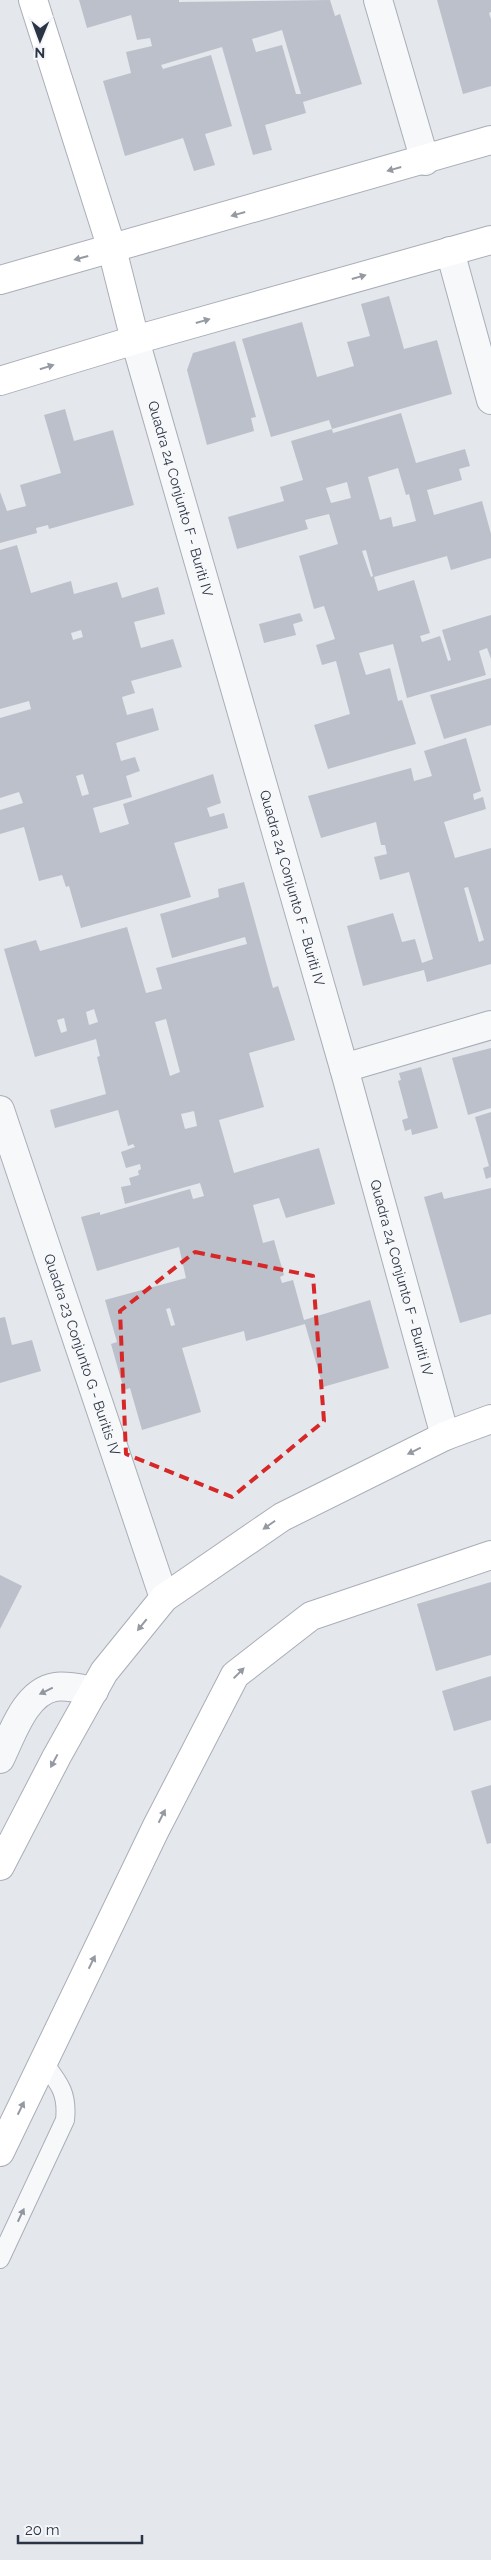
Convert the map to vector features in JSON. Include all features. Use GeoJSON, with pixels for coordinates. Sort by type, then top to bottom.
{"type":"FeatureCollection","features":[{"type":"Feature","properties":{"kind":"street"},"geometry":{"type":"LineString","coordinates":[[33,0],[112,249],[135,340]]}},
{"type":"Feature","properties":{"kind":"street"},"geometry":{"type":"LineString","coordinates":[[378,0],[425,160]]}},
{"type":"Feature","properties":{"kind":"street"},"geometry":{"type":"LineString","coordinates":[[0,280],[491,140]]}},
{"type":"Feature","properties":{"kind":"street"},"geometry":{"type":"LineString","coordinates":[[0,381],[135,340],[491,240]]}},
{"type":"Feature","properties":{"kind":"street"},"geometry":{"type":"LineString","coordinates":[[450,251],[491,400]]}},
{"type":"Feature","properties":{"kind":"street","name":"Quadra 24 Conjunto F - Buriti IV"},"geometry":{"type":"LineString","coordinates":[[135,340],[344,1068],[445,1436]]}},
{"type":"Feature","properties":{"kind":"street"},"geometry":{"type":"LineString","coordinates":[[344,1068],[491,1025]]}},
{"type":"Feature","properties":{"kind":"street","name":"Quadra 23 Conjunto G - Buritis IV"},"geometry":{"type":"LineString","coordinates":[[0,1110],[164,1598]]}},
{"type":"Feature","properties":{"kind":"street"},"geometry":{"type":"LineString","coordinates":[[0,1866],[57,1756],[104,1672],[164,1598],[282,1517],[445,1436],[491,1419]]}},
{"type":"Feature","properties":{"kind":"street"},"geometry":{"type":"LineString","coordinates":[[0,2152],[156,1828],[235,1674],[311,1616],[491,1555]]}},
{"type":"Feature","properties":{"kind":"street"},"geometry":{"type":"LineString","coordinates":[[0,1759],[27,1706],[43,1690],[57,1686],[94,1691]]}},
{"type":"Feature","properties":{"kind":"lane"},"geometry":{"type":"LineString","coordinates":[[0,2260],[65,2120],[67,2103],[60,2083],[44,2062]]}},
{"type":"Feature","properties":{"kind":"highlighted area"},"geometry":{"type":"Polygon","coordinates":[[[195,1252],[313,1276],[324,1421],[232,1497],[126,1454],[120,1311],[195,1252]]]}},
{"type":"Feature","properties":{"kind":"building"},"geometry":{"type":"Polygon","coordinates":[[[79,0],[179,0],[179,2],[330,0],[335,16],[340,14],[362,84],[303,102],[306,113],[265,125],[272,150],[253,155],[222,47],[161,65],[163,69],[211,55],[232,126],[205,134],[215,165],[194,171],[183,138],[125,156],[103,81],[131,73],[126,52],[152,46],[150,38],[137,40],[131,15],[87,28],[79,0]],[[282,30],[252,39],[256,52],[282,45],[296,94],[301,94],[282,30]]]}},
{"type":"Feature","properties":{"kind":"building"},"geometry":{"type":"Polygon","coordinates":[[[437,0],[491,0],[491,12],[489,13],[491,19],[491,86],[463,94],[437,0]]]}},
{"type":"Feature","properties":{"kind":"building"},"geometry":{"type":"Polygon","coordinates":[[[389,296],[404,349],[437,340],[452,394],[332,429],[329,420],[271,437],[242,339],[302,322],[317,377],[354,366],[347,342],[370,336],[361,304],[389,296]]]}},
{"type":"Feature","properties":{"kind":"building"},"geometry":{"type":"Polygon","coordinates":[[[235,341],[256,417],[251,418],[254,431],[207,445],[187,370],[193,353],[235,341]]]}},
{"type":"Feature","properties":{"kind":"building"},"geometry":{"type":"Polygon","coordinates":[[[65,409],[74,441],[113,430],[134,505],[49,529],[48,525],[36,528],[37,533],[0,543],[0,492],[7,511],[26,506],[20,485],[61,473],[44,415],[65,409]]]}},
{"type":"Feature","properties":{"kind":"building"},"geometry":{"type":"Polygon","coordinates":[[[401,413],[416,463],[465,449],[470,466],[459,469],[462,480],[427,490],[434,515],[482,501],[491,534],[491,558],[451,570],[447,556],[374,577],[378,591],[414,580],[430,633],[420,636],[422,642],[440,636],[448,661],[451,660],[442,630],[491,615],[491,659],[487,648],[479,651],[486,675],[407,698],[393,644],[359,653],[366,675],[390,668],[398,701],[402,700],[416,744],[328,769],[314,725],[350,714],[336,661],[322,665],[316,645],[335,639],[324,606],[314,609],[299,556],[338,544],[329,514],[305,520],[308,529],[237,549],[228,517],[284,501],[280,487],[303,480],[291,441],[332,429],[333,433],[401,413]],[[398,468],[368,477],[380,520],[391,517],[393,527],[416,521],[409,494],[406,495],[398,468]],[[347,482],[326,488],[331,503],[351,498],[347,482]],[[366,550],[362,551],[371,577],[373,576],[366,550]]]}},
{"type":"Feature","properties":{"kind":"building"},"geometry":{"type":"Polygon","coordinates":[[[17,545],[31,593],[71,581],[74,594],[117,582],[122,598],[158,587],[165,614],[134,622],[141,648],[173,639],[182,667],[131,681],[135,693],[122,697],[127,715],[153,708],[159,730],[116,743],[121,761],[135,757],[140,771],[126,776],[132,797],[93,808],[100,833],[129,824],[123,804],[213,774],[221,803],[207,808],[210,817],[224,813],[228,828],[174,843],[191,897],[81,928],[69,886],[66,887],[62,875],[39,881],[24,827],[0,834],[0,810],[23,803],[19,792],[0,798],[0,718],[31,709],[29,701],[0,709],[0,550],[17,545]],[[81,630],[71,633],[73,640],[83,637],[81,630]],[[83,774],[76,776],[82,796],[89,794],[83,774]]]}},
{"type":"Feature","properties":{"kind":"building"},"geometry":{"type":"Polygon","coordinates":[[[300,613],[303,621],[293,624],[296,635],[264,643],[259,624],[300,613]]]}},
{"type":"Feature","properties":{"kind":"building"},"geometry":{"type":"Polygon","coordinates":[[[491,678],[491,725],[444,739],[430,695],[491,678]]]}},
{"type":"Feature","properties":{"kind":"building"},"geometry":{"type":"Polygon","coordinates":[[[466,738],[481,791],[473,794],[474,800],[483,797],[486,809],[444,822],[455,858],[491,848],[491,964],[427,982],[424,970],[363,986],[347,926],[393,913],[402,942],[415,939],[422,963],[433,959],[409,872],[380,880],[374,857],[387,854],[385,845],[381,845],[376,822],[321,838],[308,796],[411,768],[414,781],[432,776],[424,751],[466,738]],[[468,887],[464,888],[479,942],[484,940],[468,887]]]}},
{"type":"Feature","properties":{"kind":"building"},"geometry":{"type":"Polygon","coordinates":[[[244,882],[273,988],[278,986],[295,1040],[249,1053],[264,1107],[219,1120],[234,1173],[319,1148],[335,1204],[286,1218],[279,1198],[253,1205],[263,1243],[274,1240],[284,1275],[280,1277],[282,1283],[293,1280],[304,1320],[370,1300],[389,1368],[323,1387],[305,1324],[246,1341],[244,1331],[182,1348],[201,1412],[142,1430],[130,1388],[124,1390],[111,1344],[117,1342],[105,1300],[186,1278],[179,1247],[97,1271],[81,1217],[100,1212],[100,1215],[190,1189],[193,1199],[204,1196],[200,1183],[125,1204],[121,1187],[131,1185],[129,1178],[139,1175],[138,1171],[141,1169],[140,1164],[126,1168],[121,1152],[135,1147],[133,1144],[128,1146],[118,1110],[55,1128],[50,1110],[106,1094],[97,1057],[100,1056],[96,1039],[35,1057],[4,949],[36,940],[40,951],[127,927],[146,993],[162,989],[156,968],[247,944],[245,937],[172,958],[160,914],[219,897],[218,889],[244,882]],[[94,1009],[86,1012],[89,1025],[98,1022],[94,1009]],[[64,1018],[57,1020],[61,1033],[67,1031],[64,1018]],[[166,1019],[155,1022],[170,1076],[180,1072],[166,1019]],[[194,1111],[181,1114],[185,1129],[197,1126],[194,1111]],[[170,1308],[166,1309],[171,1326],[175,1325],[170,1308]]]}},
{"type":"Feature","properties":{"kind":"building"},"geometry":{"type":"Polygon","coordinates":[[[491,1048],[491,1108],[468,1115],[452,1058],[491,1048]]]}},
{"type":"Feature","properties":{"kind":"building"},"geometry":{"type":"Polygon","coordinates":[[[421,1067],[438,1128],[412,1135],[411,1129],[405,1131],[402,1120],[408,1118],[398,1081],[401,1080],[399,1073],[421,1067]]]}},
{"type":"Feature","properties":{"kind":"building"},"geometry":{"type":"Polygon","coordinates":[[[491,1112],[491,1177],[486,1179],[483,1168],[489,1166],[475,1117],[491,1112]]]}},
{"type":"Feature","properties":{"kind":"building"},"geometry":{"type":"Polygon","coordinates":[[[491,1188],[491,1314],[460,1323],[424,1197],[442,1192],[444,1199],[491,1188]]]}},
{"type":"Feature","properties":{"kind":"building"},"geometry":{"type":"Polygon","coordinates":[[[5,1317],[12,1345],[32,1340],[41,1371],[0,1383],[0,1318],[5,1317]]]}},
{"type":"Feature","properties":{"kind":"building"},"geometry":{"type":"Polygon","coordinates":[[[0,1575],[22,1586],[0,1629],[0,1575]]]}},
{"type":"Feature","properties":{"kind":"building"},"geometry":{"type":"Polygon","coordinates":[[[491,1582],[491,1655],[436,1671],[417,1604],[491,1582]]]}},
{"type":"Feature","properties":{"kind":"building"},"geometry":{"type":"Polygon","coordinates":[[[491,1676],[491,1720],[454,1731],[442,1691],[491,1676]]]}},
{"type":"Feature","properties":{"kind":"building"},"geometry":{"type":"Polygon","coordinates":[[[491,1785],[491,1843],[487,1844],[471,1791],[491,1785]]]}}]}
